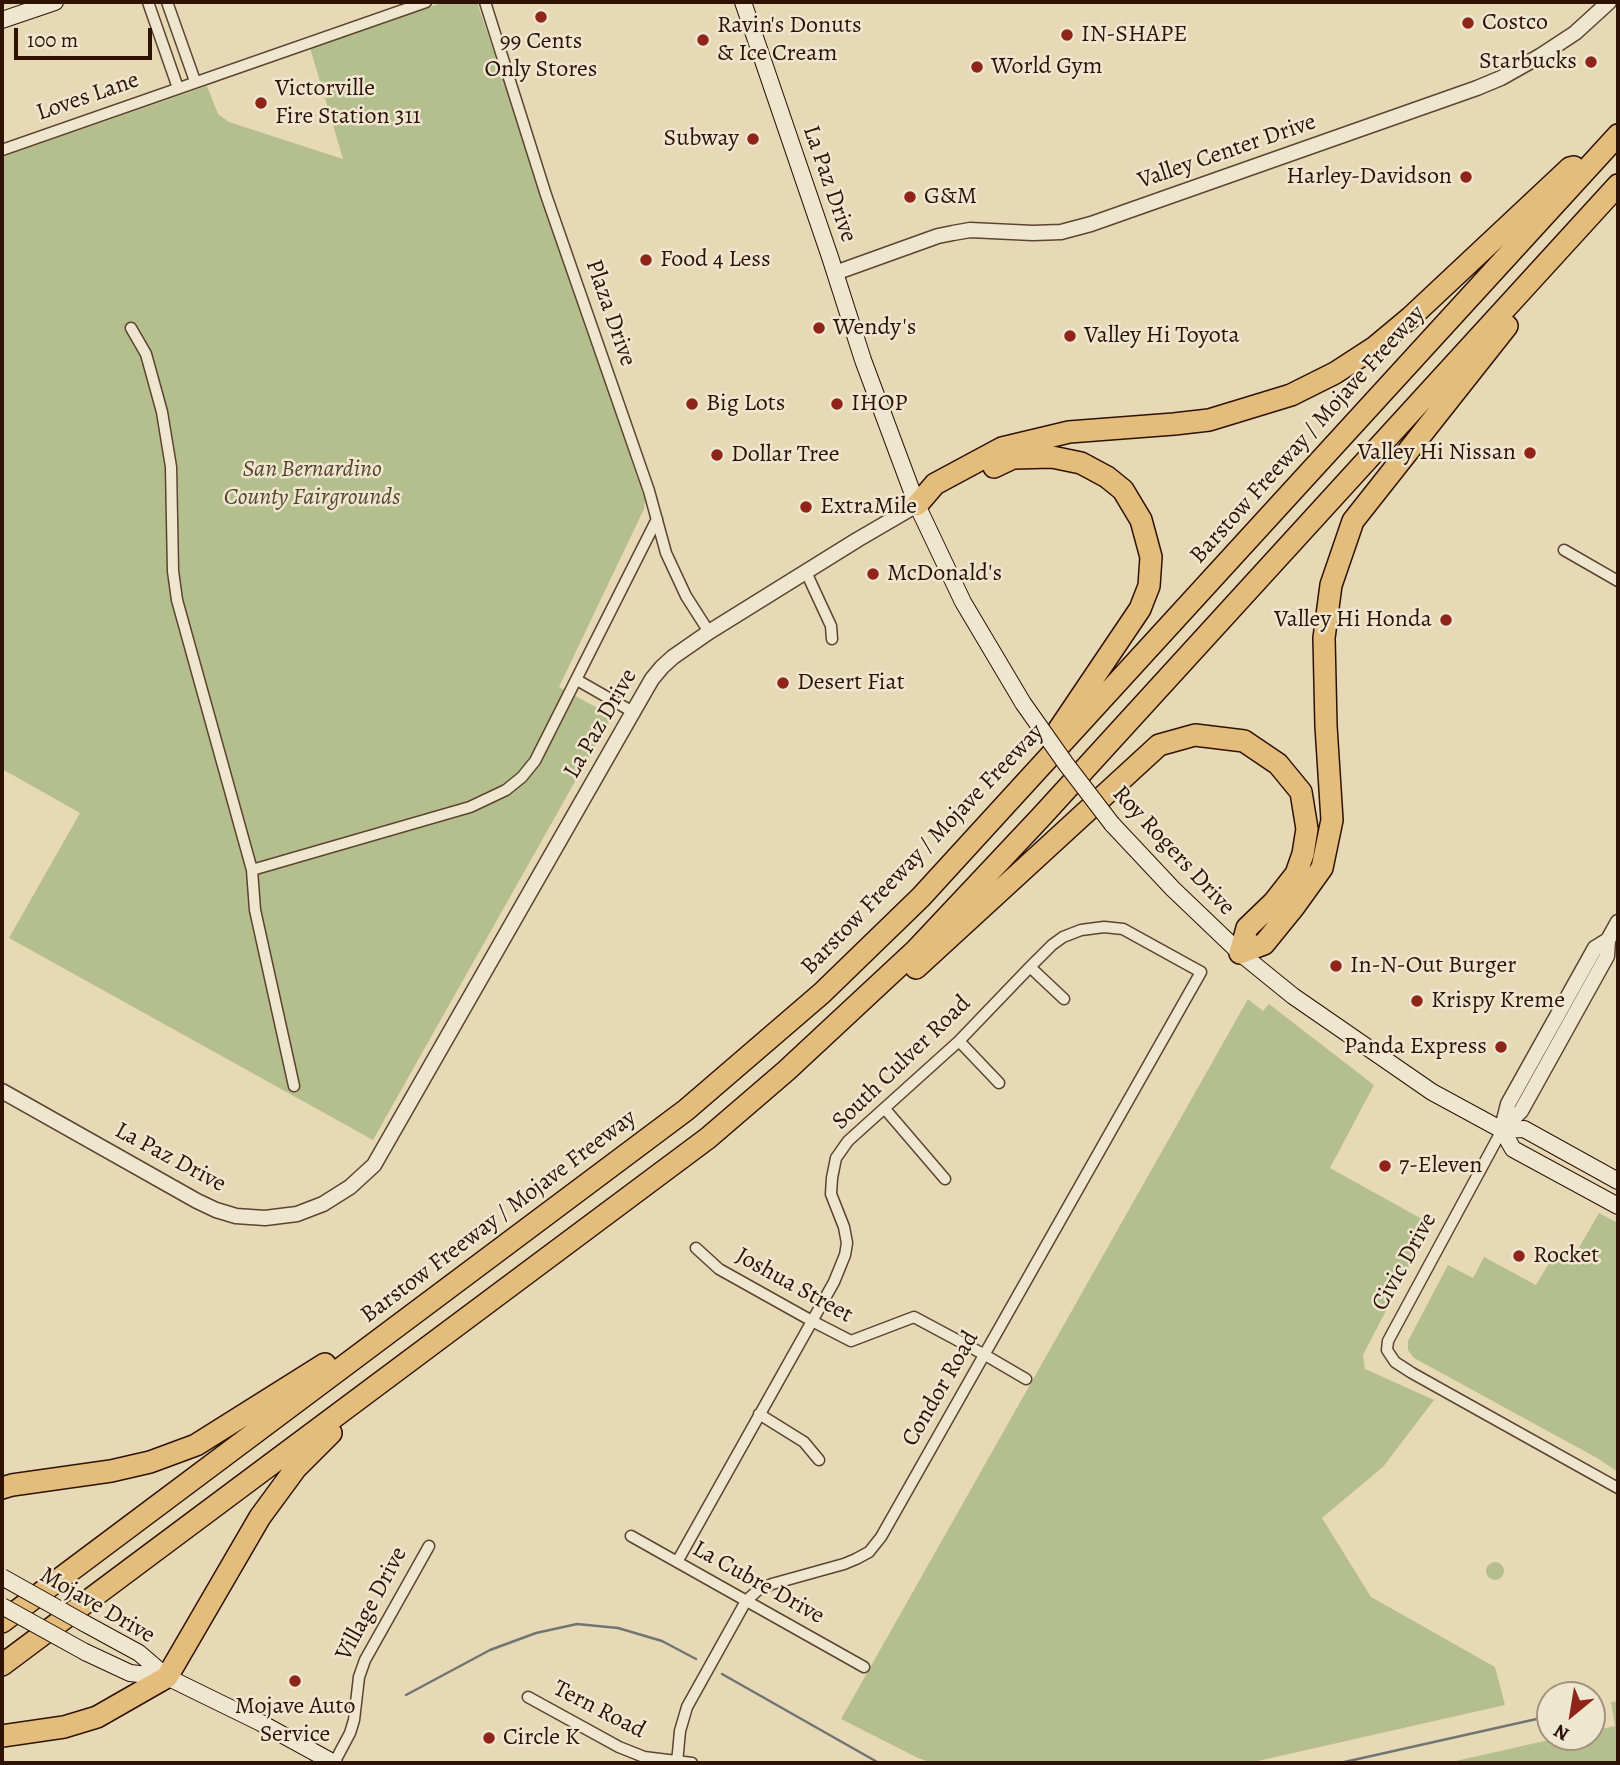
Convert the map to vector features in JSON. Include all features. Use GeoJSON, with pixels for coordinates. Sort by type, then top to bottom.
{"type":"FeatureCollection","features":[{"type":"Feature","properties":{"kind":"highway","name":"Barstow Freeway / Mojave Freeway"},"geometry":{"type":"LineString","coordinates":[[2,1622],[686,1110],[822,993],[921,897],[1618,135]]}},
{"type":"Feature","properties":{"kind":"highway"},"geometry":{"type":"LineString","coordinates":[[917,505],[935,484],[1003,447],[1069,432],[1209,419],[1302,390],[1335,373],[1375,347],[1411,317],[1570,168],[1593,162]]}},
{"type":"Feature","properties":{"kind":"highway"},"geometry":{"type":"LineString","coordinates":[[1240,953],[1264,944],[1322,868],[1332,820],[1325,726],[1324,638],[1331,585],[1353,522],[1618,186]]}},
{"type":"Feature","properties":{"kind":"highway"},"geometry":{"type":"LineString","coordinates":[[2,1665],[708,1138],[786,1071],[916,950],[1014,846],[1618,186]]}},
{"type":"Feature","properties":{"kind":"highway"},"geometry":{"type":"LineString","coordinates":[[917,505],[1013,458],[1052,457],[1081,463],[1107,477],[1123,490],[1141,520],[1151,557],[1149,586],[1140,609],[1017,793]]}},
{"type":"Feature","properties":{"kind":"highway"},"geometry":{"type":"LineString","coordinates":[[786,1071],[829,1046],[1159,745],[1195,735],[1244,741],[1278,764],[1301,792],[1307,829],[1296,874],[1274,902],[1247,928],[1240,953]]}},
{"type":"Feature","properties":{"kind":"highway"},"geometry":{"type":"LineString","coordinates":[[2,1488],[111,1471],[150,1462],[196,1445],[480,1264]]}},
{"type":"Feature","properties":{"kind":"highway"},"geometry":{"type":"LineString","coordinates":[[2,1736],[64,1727],[97,1717],[167,1677],[277,1492],[296,1468],[383,1381]]}},
{"type":"Feature","properties":{"kind":"main road"},"geometry":{"type":"LineString","coordinates":[[2,20],[55,2]]}},
{"type":"Feature","properties":{"kind":"main road","name":"La Paz Drive"},"geometry":{"type":"LineString","coordinates":[[743,2],[863,360],[917,505]]}},
{"type":"Feature","properties":{"kind":"main road","name":"Roy Rogers Drive"},"geometry":{"type":"LineString","coordinates":[[917,505],[963,601],[1023,703],[1112,824],[1172,889],[1240,953],[1293,996],[1432,1092],[1502,1130],[1524,1129],[1618,1181]]}},
{"type":"Feature","properties":{"kind":"main road","name":"Roy Rogers Drive"},"geometry":{"type":"LineString","coordinates":[[1502,1130],[1513,1149],[1618,1206]]}},
{"type":"Feature","properties":{"kind":"main road","name":"Mojave Drive"},"geometry":{"type":"LineString","coordinates":[[2,1577],[139,1653],[167,1677],[334,1763]]}},
{"type":"Feature","properties":{"kind":"main road","name":"Mojave Drive"},"geometry":{"type":"LineString","coordinates":[[2,1606],[85,1652],[130,1673],[167,1677]]}},
{"type":"Feature","properties":{"kind":"street"},"geometry":{"type":"LineString","coordinates":[[148,2],[178,88]]}},
{"type":"Feature","properties":{"kind":"street"},"geometry":{"type":"LineString","coordinates":[[167,2],[195,81]]}},
{"type":"Feature","properties":{"kind":"street","name":"Loves Lane"},"geometry":{"type":"LineString","coordinates":[[2,150],[426,2]]}},
{"type":"Feature","properties":{"kind":"street","name":"Plaza Drive"},"geometry":{"type":"LineString","coordinates":[[485,2],[546,195],[647,485],[666,553],[686,596],[709,632]]}},
{"type":"Feature","properties":{"kind":"street","name":"Valley Center Drive"},"geometry":{"type":"LineString","coordinates":[[835,273],[953,233],[970,230],[1061,232],[1091,224],[1501,78],[1575,33],[1609,2]]}},
{"type":"Feature","properties":{"kind":"street"},"geometry":{"type":"LineString","coordinates":[[131,328],[145,355],[162,412],[171,467],[173,571],[177,600],[252,870],[256,910],[294,1086]]}},
{"type":"Feature","properties":{"kind":"street","name":"La Paz Drive"},"geometry":{"type":"LineString","coordinates":[[2,1091],[197,1201],[236,1216],[297,1214],[323,1204],[350,1187],[374,1165],[652,679],[673,657],[709,632],[917,505]]}},
{"type":"Feature","properties":{"kind":"street"},"geometry":{"type":"LineString","coordinates":[[252,870],[470,807],[506,790],[522,777],[535,761],[657,519]]}},
{"type":"Feature","properties":{"kind":"street"},"geometry":{"type":"LineString","coordinates":[[1564,550],[1618,581]]}},
{"type":"Feature","properties":{"kind":"street"},"geometry":{"type":"LineString","coordinates":[[806,572],[831,626],[832,639]]}},
{"type":"Feature","properties":{"kind":"street"},"geometry":{"type":"LineString","coordinates":[[577,680],[634,712]]}},
{"type":"Feature","properties":{"kind":"street","name":"Civic Drive"},"geometry":{"type":"LineString","coordinates":[[1618,922],[1608,940],[1608,956],[1521,1111],[1502,1130],[1388,1341],[1387,1350],[1395,1362],[1618,1488]]}},
{"type":"Feature","properties":{"kind":"street","name":"South Culver Road"},"geometry":{"type":"LineString","coordinates":[[677,1562],[834,1282],[845,1255],[847,1243],[844,1227],[831,1194],[836,1158],[848,1141],[959,1041],[1052,945],[1063,937],[1081,930],[1104,927],[1123,929],[1201,972]]}},
{"type":"Feature","properties":{"kind":"street"},"geometry":{"type":"LineString","coordinates":[[1030,967],[1063,999]]}},
{"type":"Feature","properties":{"kind":"street","name":"Condor Road"},"geometry":{"type":"LineString","coordinates":[[677,1762],[680,1731],[687,1707],[746,1601],[758,1590],[772,1584],[844,1564],[869,1552],[881,1537],[1201,972]]}},
{"type":"Feature","properties":{"kind":"street"},"geometry":{"type":"LineString","coordinates":[[959,1041],[999,1083]]}},
{"type":"Feature","properties":{"kind":"street"},"geometry":{"type":"LineString","coordinates":[[885,1109],[944,1179]]}},
{"type":"Feature","properties":{"kind":"street","name":"Joshua Street"},"geometry":{"type":"LineString","coordinates":[[696,1248],[719,1269],[851,1341],[914,1317],[1027,1379]]}},
{"type":"Feature","properties":{"kind":"street"},"geometry":{"type":"LineString","coordinates":[[759,1414],[804,1442],[819,1460]]}},
{"type":"Feature","properties":{"kind":"street","name":"La Cubre Drive"},"geometry":{"type":"LineString","coordinates":[[631,1536],[864,1667]]}},
{"type":"Feature","properties":{"kind":"street","name":"Village Drive"},"geometry":{"type":"LineString","coordinates":[[334,1763],[354,1720],[357,1686],[365,1660],[429,1546]]}},
{"type":"Feature","properties":{"kind":"street","name":"Tern Road"},"geometry":{"type":"LineString","coordinates":[[528,1697],[619,1747],[644,1757],[692,1763]]}},
{"type":"Feature","properties":{"kind":"green space","name":"San Bernardino County Fairgrounds"},"geometry":{"type":"Polygon","coordinates":[[[444,2],[477,2],[645,501],[644,509],[559,687],[612,716],[373,1140],[9,938],[80,813],[2,769],[2,157],[207,86],[218,114],[229,122],[343,159],[310,48],[444,2]]]}},
{"type":"Feature","properties":{"kind":"green space"},"geometry":{"type":"Polygon","coordinates":[[[1248,999],[1263,1011],[1269,1004],[1374,1085],[1330,1168],[1431,1224],[1363,1355],[1365,1369],[1434,1400],[1383,1467],[1322,1518],[1371,1597],[1495,1667],[1505,1705],[1249,1763],[932,1763],[918,1758],[841,1719],[1248,999]]]}},
{"type":"Feature","properties":{"kind":"green space"},"geometry":{"type":"Polygon","coordinates":[[[1599,1213],[1618,1223],[1618,1472],[1414,1358],[1408,1350],[1408,1341],[1448,1265],[1473,1278],[1484,1257],[1536,1285],[1557,1250],[1573,1258],[1599,1213]]]}},
{"type":"Feature","properties":{"kind":"green space"},"geometry":{"type":"Polygon","coordinates":[[[1491,1562],[1499,1562],[1504,1571],[1502,1578],[1491,1580],[1486,1575],[1486,1567],[1491,1562]]]}},
{"type":"Feature","properties":{"kind":"green space"},"geometry":{"type":"Polygon","coordinates":[[[1618,1701],[1618,1763],[1447,1763],[1536,1743],[1536,1751],[1606,1751],[1606,1728],[1615,1726],[1611,1702],[1618,1701]]]}},
{"type":"Feature","properties":{"kind":"waterway"},"geometry":{"type":"LineString","coordinates":[[406,1695],[490,1650],[536,1633],[577,1624],[618,1628],[662,1641],[696,1659]]}},
{"type":"Feature","properties":{"kind":"waterway"},"geometry":{"type":"LineString","coordinates":[[722,1674],[879,1763]]}},
{"type":"Feature","properties":{"kind":"waterway"},"geometry":{"type":"LineString","coordinates":[[1340,1763],[1536,1719]]}},
{"type":"Feature","properties":{"kind":"place","name":"99 Cents Only Stores"},"geometry":{"type":"Point","coordinates":[541,17]}},
{"type":"Feature","properties":{"kind":"place","name":"Costco"},"geometry":{"type":"Point","coordinates":[1468,23]}},
{"type":"Feature","properties":{"kind":"place","name":"IN-SHAPE"},"geometry":{"type":"Point","coordinates":[1067,35]}},
{"type":"Feature","properties":{"kind":"place","name":"Ravin's Donuts & Ice Cream"},"geometry":{"type":"Point","coordinates":[703,40]}},
{"type":"Feature","properties":{"kind":"place","name":"Starbucks"},"geometry":{"type":"Point","coordinates":[1591,62]}},
{"type":"Feature","properties":{"kind":"place","name":"World Gym"},"geometry":{"type":"Point","coordinates":[977,67]}},
{"type":"Feature","properties":{"kind":"place","name":"Victorville Fire Station 311"},"geometry":{"type":"Point","coordinates":[261,103]}},
{"type":"Feature","properties":{"kind":"place","name":"Subway"},"geometry":{"type":"Point","coordinates":[753,139]}},
{"type":"Feature","properties":{"kind":"place","name":"Harley-Davidson"},"geometry":{"type":"Point","coordinates":[1466,177]}},
{"type":"Feature","properties":{"kind":"place","name":"G&M"},"geometry":{"type":"Point","coordinates":[910,197]}},
{"type":"Feature","properties":{"kind":"place","name":"Food 4 Less"},"geometry":{"type":"Point","coordinates":[646,260]}},
{"type":"Feature","properties":{"kind":"place","name":"Wendy's"},"geometry":{"type":"Point","coordinates":[819,328]}},
{"type":"Feature","properties":{"kind":"place","name":"Valley Hi Toyota"},"geometry":{"type":"Point","coordinates":[1070,336]}},
{"type":"Feature","properties":{"kind":"place","name":"Big Lots"},"geometry":{"type":"Point","coordinates":[692,404]}},
{"type":"Feature","properties":{"kind":"place","name":"IHOP"},"geometry":{"type":"Point","coordinates":[837,404]}},
{"type":"Feature","properties":{"kind":"place","name":"Valley Hi Nissan"},"geometry":{"type":"Point","coordinates":[1530,453]}},
{"type":"Feature","properties":{"kind":"place","name":"Dollar Tree"},"geometry":{"type":"Point","coordinates":[717,455]}},
{"type":"Feature","properties":{"kind":"place","name":"ExtraMile"},"geometry":{"type":"Point","coordinates":[806,507]}},
{"type":"Feature","properties":{"kind":"place","name":"McDonald's"},"geometry":{"type":"Point","coordinates":[873,574]}},
{"type":"Feature","properties":{"kind":"place","name":"Valley Hi Honda"},"geometry":{"type":"Point","coordinates":[1446,620]}},
{"type":"Feature","properties":{"kind":"place","name":"Desert Fiat"},"geometry":{"type":"Point","coordinates":[783,683]}},
{"type":"Feature","properties":{"kind":"place","name":"In-N-Out Burger"},"geometry":{"type":"Point","coordinates":[1336,966]}},
{"type":"Feature","properties":{"kind":"place","name":"Krispy Kreme"},"geometry":{"type":"Point","coordinates":[1417,1001]}},
{"type":"Feature","properties":{"kind":"place","name":"Panda Express"},"geometry":{"type":"Point","coordinates":[1501,1047]}},
{"type":"Feature","properties":{"kind":"place","name":"7-Eleven"},"geometry":{"type":"Point","coordinates":[1385,1166]}},
{"type":"Feature","properties":{"kind":"place","name":"Rocket"},"geometry":{"type":"Point","coordinates":[1519,1256]}},
{"type":"Feature","properties":{"kind":"place","name":"Mojave Auto Service"},"geometry":{"type":"Point","coordinates":[295,1681]}},
{"type":"Feature","properties":{"kind":"place","name":"Circle K"},"geometry":{"type":"Point","coordinates":[489,1738]}}]}
